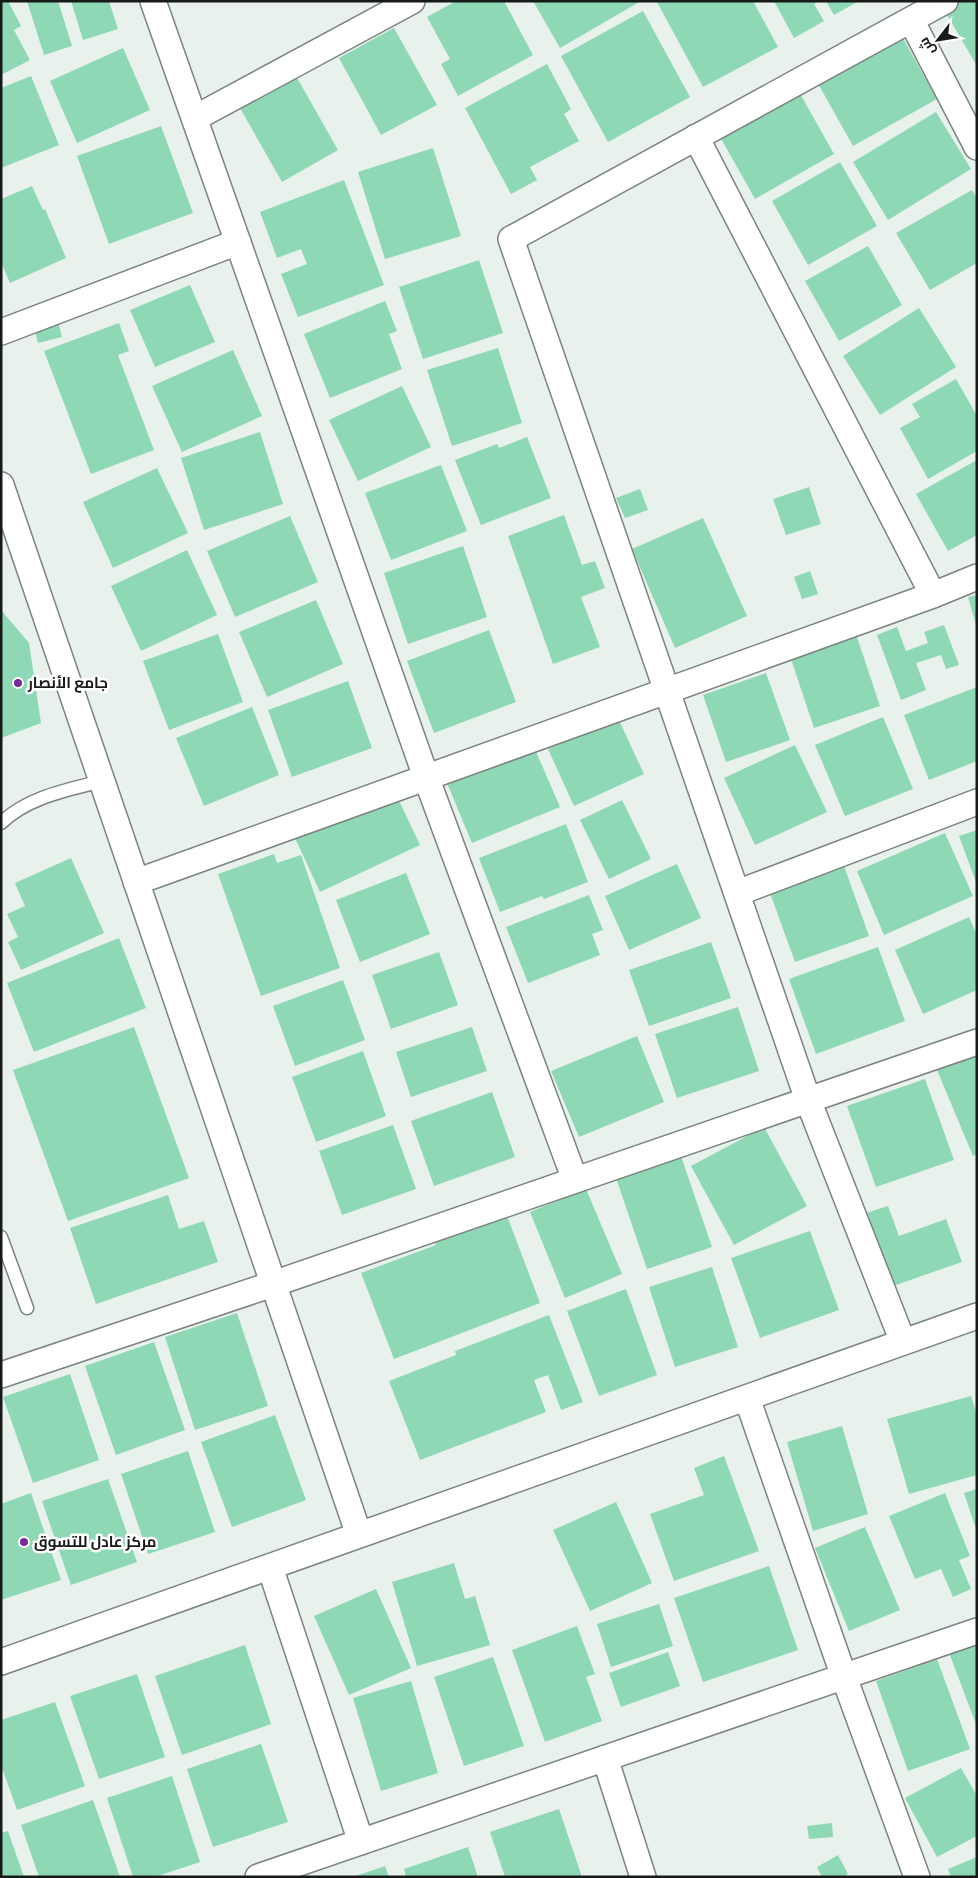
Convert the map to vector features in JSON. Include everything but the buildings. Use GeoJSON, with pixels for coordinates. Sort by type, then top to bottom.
{"type":"FeatureCollection","features":[{"type":"Feature","properties":{"kind":"street"},"geometry":{"type":"LineString","coordinates":[[153,1],[426,777],[575,1180]]}},
{"type":"Feature","properties":{"kind":"street"},"geometry":{"type":"LineString","coordinates":[[195,118],[412,1]]}},
{"type":"Feature","properties":{"kind":"street"},"geometry":{"type":"LineString","coordinates":[[903,1342],[808,1100],[511,239],[926,8],[977,147]]}},
{"type":"Feature","properties":{"kind":"street"},"geometry":{"type":"LineString","coordinates":[[696,137],[933,595]]}},
{"type":"Feature","properties":{"kind":"street"},"geometry":{"type":"LineString","coordinates":[[1,332],[238,242]]}},
{"type":"Feature","properties":{"kind":"street"},"geometry":{"type":"LineString","coordinates":[[1,485],[8,526],[102,781],[359,1535]]}},
{"type":"Feature","properties":{"kind":"street"},"geometry":{"type":"LineString","coordinates":[[136,882],[933,595],[977,577]]}},
{"type":"Feature","properties":{"kind":"street"},"geometry":{"type":"LineString","coordinates":[[737,893],[977,802]]}},
{"type":"Feature","properties":{"kind":"street"},"geometry":{"type":"LineString","coordinates":[[1,1375],[274,1284],[977,1042]]}},
{"type":"Feature","properties":{"kind":"street"},"geometry":{"type":"LineString","coordinates":[[1,1662],[977,1316]]}},
{"type":"Feature","properties":{"kind":"street"},"geometry":{"type":"LineString","coordinates":[[747,1398],[844,1677],[917,1877]]}},
{"type":"Feature","properties":{"kind":"street"},"geometry":{"type":"LineString","coordinates":[[270,1567],[360,1842]]}},
{"type":"Feature","properties":{"kind":"street"},"geometry":{"type":"LineString","coordinates":[[258,1877],[977,1631]]}},
{"type":"Feature","properties":{"kind":"street"},"geometry":{"type":"LineString","coordinates":[[605,1758],[643,1877]]}},
{"type":"Feature","properties":{"kind":"lane"},"geometry":{"type":"LineString","coordinates":[[1,822],[11,814],[50,794],[102,781]]}},
{"type":"Feature","properties":{"kind":"lane"},"geometry":{"type":"LineString","coordinates":[[1,1237],[27,1308]]}},
{"type":"Feature","properties":{"kind":"place","name":"جامع الأنصار"},"geometry":{"type":"Point","coordinates":[18,683]}},
{"type":"Feature","properties":{"kind":"place","name":"مركز عادل للتسوق"},"geometry":{"type":"Point","coordinates":[24,1542]}}]}
